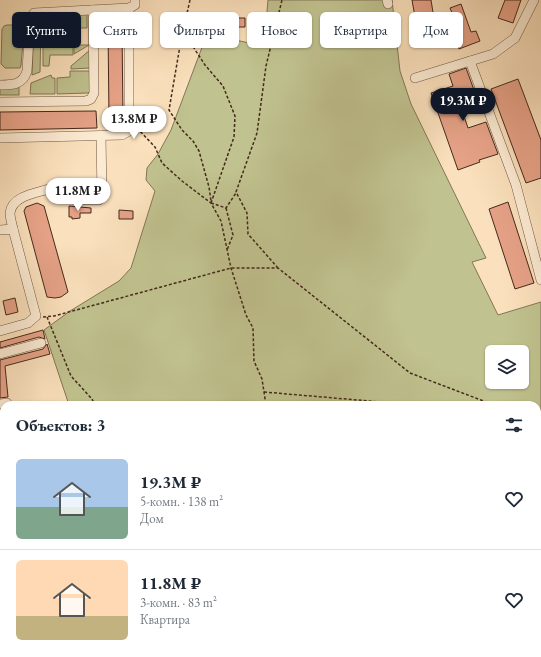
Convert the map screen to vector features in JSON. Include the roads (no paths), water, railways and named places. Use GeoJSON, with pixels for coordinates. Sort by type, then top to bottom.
{"type":"FeatureCollection","features":[{"type":"Feature","properties":{"kind":"street"},"geometry":{"type":"LineString","coordinates":[[0,85],[16,84],[22,81],[25,77],[27,71],[30,19],[32,15],[41,12],[129,8],[135,5],[135,0]]}},
{"type":"Feature","properties":{"kind":"street"},"geometry":{"type":"LineString","coordinates":[[415,78],[493,54],[515,38],[534,0]]}},
{"type":"Feature","properties":{"kind":"street"},"geometry":{"type":"LineString","coordinates":[[0,138],[122,135],[129,131],[129,8]]}},
{"type":"Feature","properties":{"kind":"street"},"geometry":{"type":"LineString","coordinates":[[0,102],[86,101],[91,99],[94,93],[93,10]]}},
{"type":"Feature","properties":{"kind":"street"},"geometry":{"type":"LineString","coordinates":[[470,61],[516,185],[541,280]]}},
{"type":"Feature","properties":{"kind":"street"},"geometry":{"type":"LineString","coordinates":[[75,200],[99,200],[102,196],[101,136]]}},
{"type":"Feature","properties":{"kind":"street"},"geometry":{"type":"LineString","coordinates":[[0,331],[28,323],[36,316],[13,229],[10,214],[12,204],[20,198],[52,188]]}},
{"type":"Feature","properties":{"kind":"street"},"geometry":{"type":"LineString","coordinates":[[0,230],[13,229]]}},
{"type":"Feature","properties":{"kind":"street"},"geometry":{"type":"LineString","coordinates":[[0,354],[41,343]]}}]}
